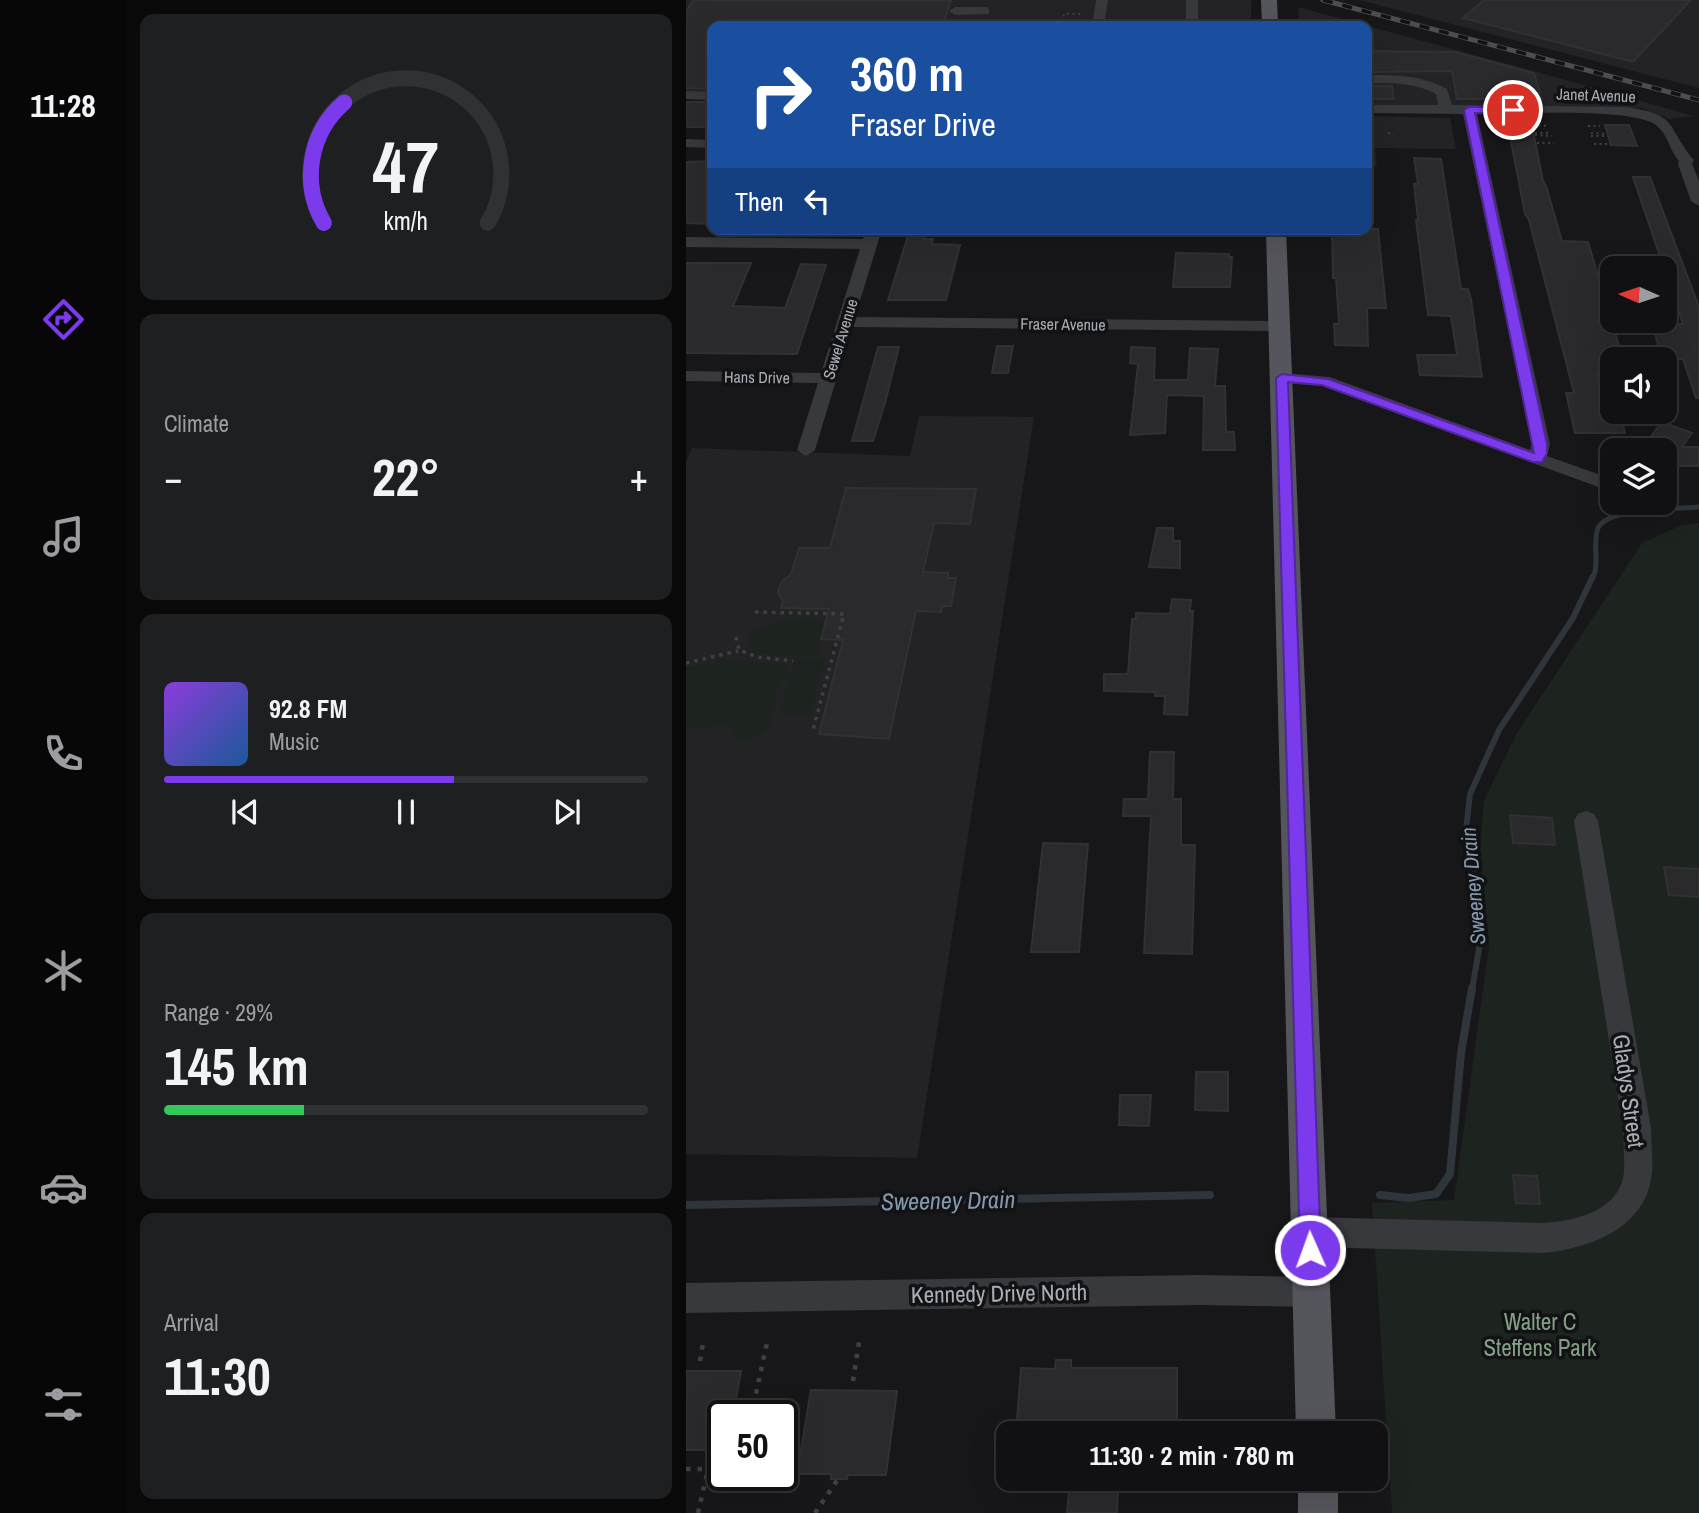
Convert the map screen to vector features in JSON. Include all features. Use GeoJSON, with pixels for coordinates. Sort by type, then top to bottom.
{"type":"FeatureCollection","features":[{"type":"Feature","properties":{"kind":"main road"},"geometry":{"type":"LineString","coordinates":[[1269,0],[1270,21]]}},
{"type":"Feature","properties":{"kind":"main road"},"geometry":{"type":"LineString","coordinates":[[1276,235],[1316,1421]]}},
{"type":"Feature","properties":{"kind":"main road"},"geometry":{"type":"LineString","coordinates":[[1318,1491],[1318,1513]]}},
{"type":"Feature","properties":{"kind":"street"},"geometry":{"type":"LineString","coordinates":[[1095,20],[1102,0]]}},
{"type":"Feature","properties":{"kind":"street"},"geometry":{"type":"LineString","coordinates":[[1192,0],[1192,21]]}},
{"type":"Feature","properties":{"kind":"street"},"geometry":{"type":"LineString","coordinates":[[955,11],[985,11]]}},
{"type":"Feature","properties":{"kind":"street"},"geometry":{"type":"LineString","coordinates":[[1372,79],[1408,79],[1432,86],[1442,92],[1446,110]]}},
{"type":"Feature","properties":{"kind":"street"},"geometry":{"type":"LineString","coordinates":[[686,96],[707,96]]}},
{"type":"Feature","properties":{"kind":"street","name":"Janet Avenue"},"geometry":{"type":"LineString","coordinates":[[1372,109],[1625,111],[1656,117],[1670,129],[1681,156],[1693,162]]}},
{"type":"Feature","properties":{"kind":"street"},"geometry":{"type":"LineString","coordinates":[[1469,110],[1541,444],[1541,453],[1537,459]]}},
{"type":"Feature","properties":{"kind":"street"},"geometry":{"type":"LineString","coordinates":[[686,143],[707,144]]}},
{"type":"Feature","properties":{"kind":"street"},"geometry":{"type":"LineString","coordinates":[[1693,162],[1685,164],[1699,201]]}},
{"type":"Feature","properties":{"kind":"street"},"geometry":{"type":"LineString","coordinates":[[686,242],[871,237]]}},
{"type":"Feature","properties":{"kind":"street","name":"Sewel Avenue"},"geometry":{"type":"LineString","coordinates":[[806,450],[871,237]]}},
{"type":"Feature","properties":{"kind":"street","name":"Fraser Avenue"},"geometry":{"type":"LineString","coordinates":[[845,322],[1280,326]]}},
{"type":"Feature","properties":{"kind":"street","name":"Hans Drive"},"geometry":{"type":"LineString","coordinates":[[686,376],[828,378]]}},
{"type":"Feature","properties":{"kind":"street"},"geometry":{"type":"LineString","coordinates":[[1282,378],[1324,381],[1600,482]]}},
{"type":"Feature","properties":{"kind":"street","name":"Gladys Street"},"geometry":{"type":"LineString","coordinates":[[1310,1233],[1565,1236],[1588,1230],[1605,1221],[1619,1212],[1632,1196],[1638,1173],[1637,1128],[1586,821]]}},
{"type":"Feature","properties":{"kind":"street","name":"Kennedy Drive North"},"geometry":{"type":"LineString","coordinates":[[686,1298],[1212,1290],[1312,1292]]}},
{"type":"Feature","properties":{"kind":"path"},"geometry":{"type":"LineString","coordinates":[[1063,21],[1064,14],[1095,20]]}},
{"type":"Feature","properties":{"kind":"path"},"geometry":{"type":"LineString","coordinates":[[1532,125],[1549,126]]}},
{"type":"Feature","properties":{"kind":"path"},"geometry":{"type":"LineString","coordinates":[[1388,133],[1394,134]]}},
{"type":"Feature","properties":{"kind":"path"},"geometry":{"type":"LineString","coordinates":[[1535,134],[1552,134]]}},
{"type":"Feature","properties":{"kind":"path"},"geometry":{"type":"LineString","coordinates":[[1591,135],[1608,135]]}},
{"type":"Feature","properties":{"kind":"path"},"geometry":{"type":"LineString","coordinates":[[1537,143],[1554,143]]}},
{"type":"Feature","properties":{"kind":"path"},"geometry":{"type":"LineString","coordinates":[[1594,144],[1611,144]]}},
{"type":"Feature","properties":{"kind":"path"},"geometry":{"type":"LineString","coordinates":[[755,612],[844,614],[813,730]]}},
{"type":"Feature","properties":{"kind":"path"},"geometry":{"type":"LineString","coordinates":[[736,637],[739,650]]}},
{"type":"Feature","properties":{"kind":"path"},"geometry":{"type":"LineString","coordinates":[[686,663],[739,650],[757,657],[793,661]]}},
{"type":"Feature","properties":{"kind":"path"},"geometry":{"type":"LineString","coordinates":[[853,1381],[859,1342]]}},
{"type":"Feature","properties":{"kind":"path"},"geometry":{"type":"LineString","coordinates":[[700,1361],[704,1343]]}},
{"type":"Feature","properties":{"kind":"path"},"geometry":{"type":"LineString","coordinates":[[755,1400],[767,1343]]}},
{"type":"Feature","properties":{"kind":"path"},"geometry":{"type":"LineString","coordinates":[[686,1469],[707,1469]]}},
{"type":"Feature","properties":{"kind":"path"},"geometry":{"type":"LineString","coordinates":[[698,1513],[707,1473]]}},
{"type":"Feature","properties":{"kind":"path"},"geometry":{"type":"LineString","coordinates":[[816,1513],[838,1479]]}},
{"type":"Feature","properties":{"kind":"shaded area"},"geometry":{"type":"Polygon","coordinates":[[[686,0],[1251,0],[1251,21],[707,21],[707,100],[686,99],[686,0]]]}},
{"type":"Feature","properties":{"kind":"shaded area"},"geometry":{"type":"Polygon","coordinates":[[[1359,0],[1699,0],[1699,88],[1359,0]]]}},
{"type":"Feature","properties":{"kind":"shaded area"},"geometry":{"type":"Polygon","coordinates":[[[1298,7],[1350,21],[1299,21],[1298,7]]]}},
{"type":"Feature","properties":{"kind":"shaded area"},"geometry":{"type":"Polygon","coordinates":[[[1372,27],[1694,116],[1669,119],[1642,108],[1372,105],[1372,27]]]}},
{"type":"Feature","properties":{"kind":"shaded area"},"geometry":{"type":"Polygon","coordinates":[[[1372,116],[1450,118],[1456,149],[1375,148],[1377,166],[1372,166],[1372,116]]]}},
{"type":"Feature","properties":{"kind":"shaded area"},"geometry":{"type":"Polygon","coordinates":[[[919,416],[1034,417],[917,1158],[686,1154],[686,462],[692,448],[910,456],[919,416]]]}},
{"type":"Feature","properties":{"kind":"green space","name":"Walter C Steffens Park"},"geometry":{"type":"Polygon","coordinates":[[[1699,523],[1699,1513],[1392,1513],[1372,1203],[1454,1200],[1489,946],[1480,851],[1484,800],[1517,733],[1642,543],[1682,525],[1699,523]]]}},
{"type":"Feature","properties":{"kind":"green space"},"geometry":{"type":"Polygon","coordinates":[[[815,619],[826,622],[816,656],[755,655],[749,641],[751,632],[783,620],[815,619]]]}},
{"type":"Feature","properties":{"kind":"green space"},"geometry":{"type":"Polygon","coordinates":[[[795,658],[824,659],[809,714],[779,714],[795,658]]]}},
{"type":"Feature","properties":{"kind":"green space"},"geometry":{"type":"Polygon","coordinates":[[[723,659],[785,665],[789,672],[788,677],[783,677],[778,685],[771,723],[754,739],[735,739],[730,725],[686,728],[686,668],[723,659]]]}},
{"type":"Feature","properties":{"kind":"building"},"geometry":{"type":"Polygon","coordinates":[[[693,0],[951,0],[945,21],[707,21],[707,89],[686,88],[686,12],[693,0]]]}},
{"type":"Feature","properties":{"kind":"building"},"geometry":{"type":"Polygon","coordinates":[[[1484,0],[1691,0],[1633,62],[1463,18],[1484,0]]]}},
{"type":"Feature","properties":{"kind":"building"},"geometry":{"type":"Polygon","coordinates":[[[1372,51],[1455,52],[1534,73],[1542,100],[1503,103],[1502,99],[1457,99],[1452,71],[1372,72],[1372,51]]]}},
{"type":"Feature","properties":{"kind":"building"},"geometry":{"type":"Polygon","coordinates":[[[1372,86],[1392,86],[1394,99],[1372,99],[1372,86]]]}},
{"type":"Feature","properties":{"kind":"building"},"geometry":{"type":"Polygon","coordinates":[[[686,102],[707,102],[707,127],[686,127],[686,102]]]}},
{"type":"Feature","properties":{"kind":"building"},"geometry":{"type":"Polygon","coordinates":[[[1506,116],[1530,116],[1543,181],[1562,241],[1588,242],[1600,282],[1600,333],[1615,333],[1619,347],[1600,347],[1600,374],[1597,374],[1600,386],[1600,424],[1623,424],[1625,433],[1575,433],[1566,393],[1574,393],[1529,220],[1525,214],[1506,116]]]}},
{"type":"Feature","properties":{"kind":"building"},"geometry":{"type":"Polygon","coordinates":[[[1605,125],[1629,125],[1637,146],[1611,145],[1605,125]]]}},
{"type":"Feature","properties":{"kind":"building"},"geometry":{"type":"Polygon","coordinates":[[[1414,158],[1441,159],[1461,289],[1468,289],[1471,299],[1482,377],[1420,375],[1417,355],[1457,355],[1451,316],[1428,315],[1416,220],[1414,184],[1418,184],[1414,158]]]}},
{"type":"Feature","properties":{"kind":"building"},"geometry":{"type":"Polygon","coordinates":[[[707,161],[707,224],[686,223],[686,162],[707,161]]]}},
{"type":"Feature","properties":{"kind":"building"},"geometry":{"type":"Polygon","coordinates":[[[1633,177],[1650,177],[1699,307],[1699,398],[1696,398],[1683,359],[1677,359],[1677,347],[1659,347],[1655,333],[1677,333],[1677,324],[1683,324],[1677,306],[1677,256],[1660,256],[1633,177]]]}},
{"type":"Feature","properties":{"kind":"building"},"geometry":{"type":"Polygon","coordinates":[[[1372,229],[1378,229],[1386,308],[1367,308],[1368,346],[1335,345],[1334,324],[1339,324],[1336,278],[1333,278],[1332,235],[1372,235],[1372,229]]]}},
{"type":"Feature","properties":{"kind":"building"},"geometry":{"type":"Polygon","coordinates":[[[908,235],[925,235],[924,239],[933,239],[932,244],[960,245],[946,300],[888,300],[908,235]]]}},
{"type":"Feature","properties":{"kind":"building"},"geometry":{"type":"Polygon","coordinates":[[[1176,253],[1229,254],[1229,257],[1232,257],[1230,287],[1173,287],[1176,253]]]}},
{"type":"Feature","properties":{"kind":"building"},"geometry":{"type":"Polygon","coordinates":[[[686,263],[751,263],[733,306],[785,308],[801,264],[826,265],[797,354],[686,353],[686,263]]]}},
{"type":"Feature","properties":{"kind":"building"},"geometry":{"type":"Polygon","coordinates":[[[997,346],[1013,346],[1008,373],[992,373],[997,346]]]}},
{"type":"Feature","properties":{"kind":"building"},"geometry":{"type":"Polygon","coordinates":[[[878,347],[899,347],[885,403],[873,441],[852,441],[878,347]]]}},
{"type":"Feature","properties":{"kind":"building"},"geometry":{"type":"Polygon","coordinates":[[[1131,347],[1155,348],[1154,380],[1188,380],[1190,348],[1218,349],[1215,386],[1225,386],[1226,432],[1234,432],[1235,450],[1203,450],[1204,396],[1167,395],[1165,433],[1130,435],[1138,364],[1130,363],[1131,347]]]}},
{"type":"Feature","properties":{"kind":"building"},"geometry":{"type":"Polygon","coordinates":[[[1660,424],[1692,433],[1682,447],[1699,447],[1699,466],[1677,466],[1677,438],[1649,438],[1660,424]]]}},
{"type":"Feature","properties":{"kind":"building"},"geometry":{"type":"Polygon","coordinates":[[[846,488],[976,489],[970,524],[934,523],[923,572],[948,573],[948,578],[956,578],[951,606],[942,606],[941,612],[916,611],[889,739],[819,734],[843,640],[821,639],[829,609],[781,608],[783,601],[778,592],[782,581],[791,574],[799,548],[830,548],[846,488]]]}},
{"type":"Feature","properties":{"kind":"building"},"geometry":{"type":"Polygon","coordinates":[[[1157,528],[1173,528],[1173,541],[1180,541],[1180,568],[1149,567],[1157,528]]]}},
{"type":"Feature","properties":{"kind":"building"},"geometry":{"type":"Polygon","coordinates":[[[1172,599],[1191,600],[1190,611],[1193,611],[1187,715],[1164,714],[1165,696],[1155,696],[1155,692],[1104,691],[1104,674],[1128,674],[1132,619],[1136,619],[1136,613],[1170,614],[1172,599]]]}},
{"type":"Feature","properties":{"kind":"building"},"geometry":{"type":"Polygon","coordinates":[[[1150,752],[1174,752],[1173,799],[1181,799],[1181,845],[1195,845],[1192,954],[1144,953],[1151,816],[1123,816],[1124,799],[1148,799],[1150,752]]]}},
{"type":"Feature","properties":{"kind":"building"},"geometry":{"type":"Polygon","coordinates":[[[1510,815],[1552,818],[1555,845],[1513,843],[1510,815]]]}},
{"type":"Feature","properties":{"kind":"building"},"geometry":{"type":"Polygon","coordinates":[[[1043,843],[1088,844],[1079,952],[1031,952],[1043,843]]]}},
{"type":"Feature","properties":{"kind":"building"},"geometry":{"type":"Polygon","coordinates":[[[1664,867],[1699,869],[1699,897],[1669,895],[1664,867]]]}},
{"type":"Feature","properties":{"kind":"building"},"geometry":{"type":"Polygon","coordinates":[[[1196,1072],[1228,1072],[1228,1111],[1195,1110],[1196,1072]]]}},
{"type":"Feature","properties":{"kind":"building"},"geometry":{"type":"Polygon","coordinates":[[[1120,1095],[1151,1095],[1149,1126],[1119,1125],[1120,1095]]]}},
{"type":"Feature","properties":{"kind":"building"},"geometry":{"type":"Polygon","coordinates":[[[1513,1175],[1537,1176],[1540,1204],[1516,1203],[1513,1175]]]}},
{"type":"Feature","properties":{"kind":"building"},"geometry":{"type":"Polygon","coordinates":[[[1056,1360],[1071,1360],[1071,1368],[1177,1368],[1177,1421],[1017,1421],[1021,1368],[1055,1369],[1056,1360]]]}},
{"type":"Feature","properties":{"kind":"building"},"geometry":{"type":"Polygon","coordinates":[[[686,1371],[741,1371],[736,1400],[707,1400],[707,1450],[686,1450],[686,1371]]]}},
{"type":"Feature","properties":{"kind":"building"},"geometry":{"type":"Polygon","coordinates":[[[811,1390],[897,1391],[886,1475],[848,1475],[847,1479],[831,1479],[831,1474],[798,1474],[811,1390]]]}},
{"type":"Feature","properties":{"kind":"building"},"geometry":{"type":"Polygon","coordinates":[[[1069,1491],[1118,1491],[1117,1513],[1067,1513],[1069,1491]]]}},
{"type":"Feature","properties":{"kind":"waterway","name":"Sweeney Drain"},"geometry":{"type":"LineString","coordinates":[[1593,578],[1596,566],[1596,534],[1604,521],[1629,513],[1699,507]]}},
{"type":"Feature","properties":{"kind":"waterway","name":"Sweeney Drain"},"geometry":{"type":"LineString","coordinates":[[1472,990],[1480,943],[1478,900],[1466,830],[1470,794],[1499,730],[1573,618],[1593,576]]}},
{"type":"Feature","properties":{"kind":"waterway","name":"Sweeney Drain"},"geometry":{"type":"LineString","coordinates":[[1380,1195],[1409,1198],[1436,1194],[1450,1174],[1461,1053],[1472,988]]}},
{"type":"Feature","properties":{"kind":"waterway","name":"Sweeney Drain"},"geometry":{"type":"LineString","coordinates":[[686,1205],[1210,1195]]}},
{"type":"Feature","properties":{"kind":"railway"},"geometry":{"type":"LineString","coordinates":[[1323,0],[1699,100]]}},
{"type":"Feature","properties":{"kind":"route"},"geometry":{"type":"LineString","coordinates":[[1310,1250],[1282,378],[1324,381],[1537,459],[1541,453],[1541,444],[1469,110],[1513,110]]}}]}
